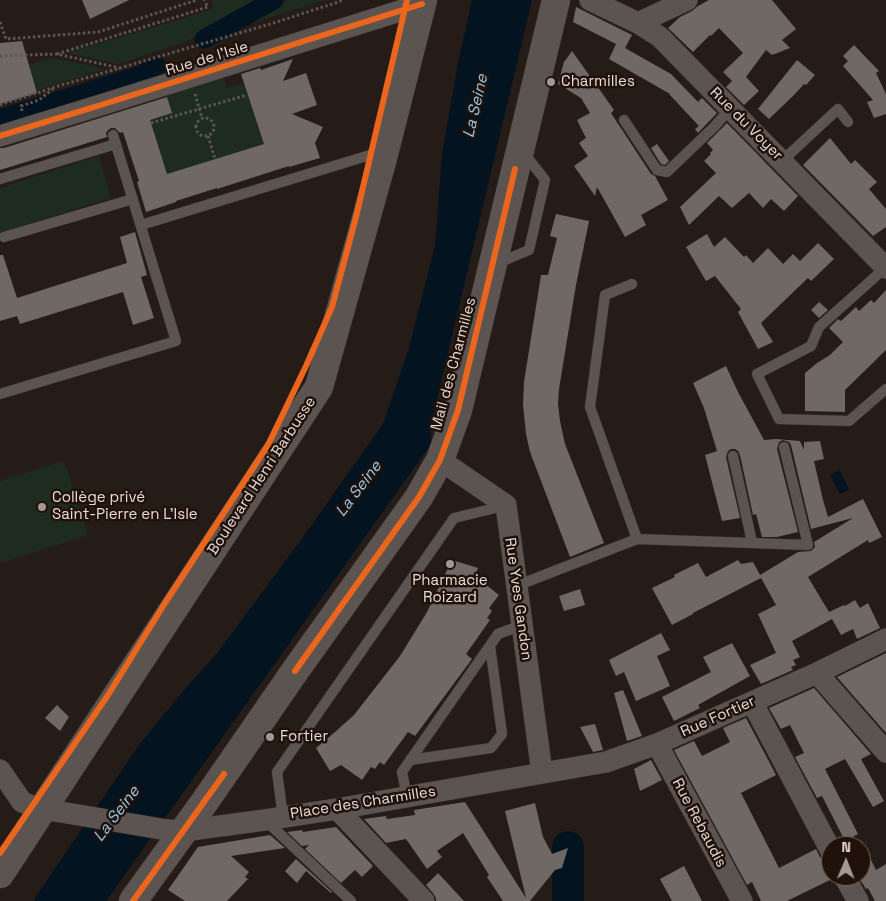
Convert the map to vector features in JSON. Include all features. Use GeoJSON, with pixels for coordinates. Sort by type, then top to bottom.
{"type":"FeatureCollection","features":[{"type":"Feature","properties":{"kind":"main road","name":"Mail des Charmilles"},"geometry":{"type":"LineString","coordinates":[[133,901],[419,497],[440,460],[458,410],[556,0]]}},
{"type":"Feature","properties":{"kind":"main road","name":"Boulevard Henri Barbusse"},"geometry":{"type":"LineString","coordinates":[[0,874],[49,810],[319,387],[382,158],[422,2]]}},
{"type":"Feature","properties":{"kind":"street","name":"Rue du Voyer"},"geometry":{"type":"LineString","coordinates":[[590,0],[660,36],[886,268]]}},
{"type":"Feature","properties":{"kind":"street"},"geometry":{"type":"LineString","coordinates":[[638,24],[687,0]]}},
{"type":"Feature","properties":{"kind":"street","name":"Rue de l'Isle"},"geometry":{"type":"LineString","coordinates":[[0,136],[422,2]]}},
{"type":"Feature","properties":{"kind":"street"},"geometry":{"type":"LineString","coordinates":[[440,460],[506,505]]}},
{"type":"Feature","properties":{"kind":"street","name":"Rue Yves Gandon"},"geometry":{"type":"LineString","coordinates":[[506,505],[542,773]]}},
{"type":"Feature","properties":{"kind":"street","name":"Rue Fortier"},"geometry":{"type":"LineString","coordinates":[[542,773],[606,762],[657,744],[817,673],[886,639]]}},
{"type":"Feature","properties":{"kind":"street"},"geometry":{"type":"LineString","coordinates":[[817,673],[886,752]]}},
{"type":"Feature","properties":{"kind":"street"},"geometry":{"type":"LineString","coordinates":[[752,702],[823,836]]}},
{"type":"Feature","properties":{"kind":"street","name":"Rue Rebaudis"},"geometry":{"type":"LineString","coordinates":[[657,744],[742,901]]}},
{"type":"Feature","properties":{"kind":"street","name":"Place des Charmilles"},"geometry":{"type":"LineString","coordinates":[[0,770],[22,802],[49,810],[154,828],[183,831],[338,809],[542,773]]}},
{"type":"Feature","properties":{"kind":"street"},"geometry":{"type":"LineString","coordinates":[[338,809],[424,901]]}},
{"type":"Feature","properties":{"kind":"street"},"geometry":{"type":"LineString","coordinates":[[850,886],[858,901]]}},
{"type":"Feature","properties":{"kind":"lane"},"geometry":{"type":"LineString","coordinates":[[624,120],[657,170],[667,172],[730,109]]}},
{"type":"Feature","properties":{"kind":"lane"},"geometry":{"type":"LineString","coordinates":[[782,161],[838,109],[848,122]]}},
{"type":"Feature","properties":{"kind":"lane"},"geometry":{"type":"LineString","coordinates":[[0,179],[115,140],[176,341],[0,394]]}},
{"type":"Feature","properties":{"kind":"lane"},"geometry":{"type":"LineString","coordinates":[[141,225],[370,155],[382,158]]}},
{"type":"Feature","properties":{"kind":"lane"},"geometry":{"type":"LineString","coordinates":[[4,237],[132,199]]}},
{"type":"Feature","properties":{"kind":"lane"},"geometry":{"type":"LineString","coordinates":[[886,268],[819,327],[811,346],[758,374],[780,419],[849,421],[886,389]]}},
{"type":"Feature","properties":{"kind":"lane"},"geometry":{"type":"LineString","coordinates":[[632,284],[605,295],[590,407],[637,539]]}},
{"type":"Feature","properties":{"kind":"lane"},"geometry":{"type":"LineString","coordinates":[[516,586],[637,539],[808,545],[784,447]]}},
{"type":"Feature","properties":{"kind":"lane"},"geometry":{"type":"LineString","coordinates":[[733,456],[752,542]]}},
{"type":"Feature","properties":{"kind":"lane"},"geometry":{"type":"LineString","coordinates":[[351,901],[274,818],[277,772],[454,518],[506,505]]}},
{"type":"Feature","properties":{"kind":"lane"},"geometry":{"type":"LineString","coordinates":[[406,797],[402,772],[410,760],[498,634],[522,625]]}},
{"type":"Feature","properties":{"kind":"lane"},"geometry":{"type":"LineString","coordinates":[[410,760],[491,748],[502,734],[490,646]]}},
{"type":"Feature","properties":{"kind":"path"},"geometry":{"type":"LineString","coordinates":[[0,22],[6,39],[98,32],[197,0]]}},
{"type":"Feature","properties":{"kind":"path"},"geometry":{"type":"LineString","coordinates":[[57,54],[208,7],[204,0]]}},
{"type":"Feature","properties":{"kind":"path"},"geometry":{"type":"LineString","coordinates":[[0,105],[344,0]]}},
{"type":"Feature","properties":{"kind":"path"},"geometry":{"type":"LineString","coordinates":[[0,56],[57,54],[123,68]]}},
{"type":"Feature","properties":{"kind":"path"},"geometry":{"type":"LineString","coordinates":[[21,106],[39,100],[55,87]]}},
{"type":"Feature","properties":{"kind":"path"},"geometry":{"type":"LineString","coordinates":[[151,123],[247,95]]}},
{"type":"Feature","properties":{"kind":"path"},"geometry":{"type":"LineString","coordinates":[[202,118],[211,120],[214,126],[213,132],[208,136],[200,135],[196,130],[198,121],[202,118]]}},
{"type":"Feature","properties":{"kind":"path"},"geometry":{"type":"LineString","coordinates":[[208,136],[215,159]]}},
{"type":"Feature","properties":{"kind":"green space"},"geometry":{"type":"Polygon","coordinates":[[[211,0],[260,0],[187,41],[118,64],[68,53],[214,9],[211,0]]]}},
{"type":"Feature","properties":{"kind":"green space"},"geometry":{"type":"Polygon","coordinates":[[[287,0],[325,0],[235,28],[287,0]]]}},
{"type":"Feature","properties":{"kind":"green space"},"geometry":{"type":"Polygon","coordinates":[[[53,58],[106,69],[0,101],[0,73],[53,58]]]}},
{"type":"Feature","properties":{"kind":"green space"},"geometry":{"type":"Polygon","coordinates":[[[223,77],[227,88],[244,83],[264,144],[167,174],[150,120],[172,113],[166,95],[223,77]]]}},
{"type":"Feature","properties":{"kind":"green space"},"geometry":{"type":"Polygon","coordinates":[[[99,156],[111,198],[0,233],[0,188],[99,156]]]}},
{"type":"Feature","properties":{"kind":"green space"},"geometry":{"type":"Polygon","coordinates":[[[64,461],[88,535],[0,563],[0,481],[64,461]]]}},
{"type":"Feature","properties":{"kind":"water","name":"La Seine"},"geometry":{"type":"Polygon","coordinates":[[[472,0],[532,0],[431,424],[431,444],[106,901],[33,901],[139,745],[218,652],[301,540],[383,424],[409,348],[435,246],[442,154],[459,58],[472,0]]]}},
{"type":"Feature","properties":{"kind":"water"},"geometry":{"type":"Polygon","coordinates":[[[840,470],[849,490],[840,494],[830,475],[840,470]]]}},
{"type":"Feature","properties":{"kind":"building"},"geometry":{"type":"Polygon","coordinates":[[[82,0],[129,0],[90,19],[82,0]]]}},
{"type":"Feature","properties":{"kind":"building"},"geometry":{"type":"Polygon","coordinates":[[[709,0],[772,0],[796,29],[782,40],[790,48],[772,55],[766,50],[746,77],[759,91],[744,105],[726,87],[732,81],[723,72],[743,53],[719,28],[693,52],[668,28],[680,17],[709,0]]]}},
{"type":"Feature","properties":{"kind":"building"},"geometry":{"type":"Polygon","coordinates":[[[576,7],[632,35],[625,48],[671,74],[698,102],[702,98],[717,113],[698,133],[695,129],[699,126],[670,94],[609,59],[616,44],[573,22],[576,7]]]}},
{"type":"Feature","properties":{"kind":"building"},"geometry":{"type":"Polygon","coordinates":[[[22,41],[37,93],[0,104],[0,43],[22,41]]]}},
{"type":"Feature","properties":{"kind":"building"},"geometry":{"type":"Polygon","coordinates":[[[854,45],[879,71],[876,73],[886,94],[886,114],[874,118],[867,102],[873,100],[843,66],[848,61],[843,56],[854,45]]]}},
{"type":"Feature","properties":{"kind":"building"},"geometry":{"type":"Polygon","coordinates":[[[572,51],[614,110],[611,113],[651,174],[655,176],[668,200],[641,215],[646,225],[625,237],[597,187],[595,196],[574,166],[588,156],[579,143],[586,138],[577,120],[590,113],[581,98],[558,84],[564,62],[572,51]]]}},
{"type":"Feature","properties":{"kind":"building"},"geometry":{"type":"Polygon","coordinates":[[[293,59],[283,81],[306,73],[317,105],[292,114],[323,127],[315,143],[320,158],[217,188],[146,212],[137,182],[139,181],[123,132],[120,133],[115,128],[108,130],[106,133],[107,137],[0,170],[0,148],[167,97],[172,113],[150,120],[167,174],[264,144],[241,74],[260,68],[261,70],[293,59]]]}},
{"type":"Feature","properties":{"kind":"building"},"geometry":{"type":"Polygon","coordinates":[[[797,60],[815,75],[769,119],[758,109],[797,60]]]}},
{"type":"Feature","properties":{"kind":"building"},"geometry":{"type":"Polygon","coordinates":[[[727,123],[798,196],[784,211],[771,199],[763,208],[749,193],[732,208],[719,196],[689,225],[680,207],[716,173],[704,161],[713,150],[707,143],[727,123]]]}},
{"type":"Feature","properties":{"kind":"building"},"geometry":{"type":"Polygon","coordinates":[[[830,138],[851,164],[855,160],[877,182],[869,189],[886,209],[886,227],[873,236],[803,165],[830,138]]]}},
{"type":"Feature","properties":{"kind":"building"},"geometry":{"type":"Polygon","coordinates":[[[657,144],[669,161],[665,165],[661,164],[651,148],[657,144]]]}},
{"type":"Feature","properties":{"kind":"building"},"geometry":{"type":"Polygon","coordinates":[[[556,214],[589,221],[576,285],[558,404],[565,444],[604,543],[570,557],[530,452],[523,405],[524,382],[541,275],[548,275],[557,238],[550,236],[556,214]]]}},
{"type":"Feature","properties":{"kind":"building"},"geometry":{"type":"Polygon","coordinates":[[[135,232],[147,275],[141,277],[154,318],[133,325],[123,292],[20,324],[17,316],[0,321],[0,255],[3,255],[17,298],[127,263],[120,237],[135,232]]]}},
{"type":"Feature","properties":{"kind":"building"},"geometry":{"type":"Polygon","coordinates":[[[707,234],[714,247],[725,237],[744,257],[746,255],[753,263],[768,248],[783,264],[793,254],[800,261],[818,243],[834,259],[811,281],[808,278],[761,323],[773,342],[758,349],[738,312],[741,309],[715,276],[706,281],[686,247],[707,234]]]}},
{"type":"Feature","properties":{"kind":"building"},"geometry":{"type":"Polygon","coordinates":[[[886,290],[886,350],[845,390],[845,412],[805,411],[805,373],[830,355],[843,342],[829,328],[838,319],[841,321],[856,307],[859,311],[871,300],[874,303],[886,290]]]}},
{"type":"Feature","properties":{"kind":"building"},"geometry":{"type":"Polygon","coordinates":[[[819,302],[828,310],[819,318],[811,310],[819,302]]]}},
{"type":"Feature","properties":{"kind":"building"},"geometry":{"type":"Polygon","coordinates":[[[726,366],[764,440],[776,439],[800,441],[804,450],[804,442],[820,441],[824,459],[814,461],[828,517],[863,499],[882,537],[869,543],[868,540],[808,577],[829,612],[855,600],[860,608],[868,603],[880,628],[857,639],[853,629],[841,635],[832,619],[792,641],[800,657],[793,660],[796,665],[791,667],[793,670],[761,684],[750,665],[776,653],[758,614],[776,605],[761,578],[672,625],[652,588],[698,563],[706,577],[738,560],[741,564],[753,562],[760,575],[798,552],[811,551],[815,547],[814,542],[853,518],[811,529],[791,445],[783,440],[779,442],[777,449],[798,532],[777,537],[762,537],[756,514],[753,515],[740,455],[735,449],[728,451],[726,457],[740,518],[722,521],[705,455],[717,451],[704,408],[693,383],[726,366]]]}},
{"type":"Feature","properties":{"kind":"building"},"geometry":{"type":"Polygon","coordinates":[[[452,560],[478,568],[475,576],[499,595],[489,608],[492,611],[487,618],[490,620],[466,654],[472,659],[415,736],[408,732],[384,765],[380,762],[375,769],[371,767],[362,780],[341,765],[330,771],[316,748],[354,715],[400,656],[427,612],[452,560]]]}},
{"type":"Feature","properties":{"kind":"building"},"geometry":{"type":"Polygon","coordinates":[[[580,589],[585,605],[564,611],[559,596],[580,589]]]}},
{"type":"Feature","properties":{"kind":"building"},"geometry":{"type":"Polygon","coordinates":[[[661,633],[670,650],[657,656],[670,686],[636,701],[624,672],[616,676],[609,660],[661,633]]]}},
{"type":"Feature","properties":{"kind":"building"},"geometry":{"type":"Polygon","coordinates":[[[732,643],[750,676],[698,705],[700,708],[674,721],[662,697],[711,672],[703,657],[732,643]]]}},
{"type":"Feature","properties":{"kind":"building"},"geometry":{"type":"Polygon","coordinates":[[[886,653],[886,733],[837,677],[886,653]]]}},
{"type":"Feature","properties":{"kind":"building"},"geometry":{"type":"Polygon","coordinates":[[[814,688],[871,754],[861,759],[884,801],[873,807],[845,759],[825,769],[858,834],[854,836],[842,836],[822,796],[817,798],[795,757],[804,753],[790,725],[781,729],[769,708],[814,688]]]}},
{"type":"Feature","properties":{"kind":"building"},"geometry":{"type":"Polygon","coordinates":[[[623,690],[642,736],[627,741],[614,693],[623,690]]]}},
{"type":"Feature","properties":{"kind":"building"},"geometry":{"type":"Polygon","coordinates":[[[57,705],[69,717],[60,731],[45,718],[57,705]]]}},
{"type":"Feature","properties":{"kind":"building"},"geometry":{"type":"Polygon","coordinates":[[[746,718],[776,775],[741,793],[779,868],[816,849],[821,858],[821,884],[787,901],[761,901],[752,882],[747,885],[674,750],[694,741],[702,756],[730,742],[723,728],[746,718]]]}},
{"type":"Feature","properties":{"kind":"building"},"geometry":{"type":"Polygon","coordinates":[[[595,724],[603,750],[593,752],[580,727],[595,724]]]}},
{"type":"Feature","properties":{"kind":"building"},"geometry":{"type":"Polygon","coordinates":[[[651,760],[662,780],[640,791],[634,769],[651,760]]]}},
{"type":"Feature","properties":{"kind":"building"},"geometry":{"type":"Polygon","coordinates":[[[465,802],[526,898],[505,811],[535,803],[543,837],[552,854],[568,848],[562,868],[555,870],[530,901],[503,901],[487,877],[489,875],[463,833],[437,851],[442,857],[427,869],[406,839],[386,843],[364,819],[386,816],[387,819],[415,815],[414,810],[465,802]]]}},
{"type":"Feature","properties":{"kind":"building"},"geometry":{"type":"Polygon","coordinates":[[[336,827],[373,866],[362,877],[355,870],[341,883],[305,849],[309,845],[302,846],[287,832],[302,830],[303,832],[336,827]]]}},
{"type":"Feature","properties":{"kind":"building"},"geometry":{"type":"Polygon","coordinates":[[[270,835],[285,848],[231,856],[249,872],[245,877],[248,879],[227,901],[185,901],[168,890],[198,847],[270,835]]]}},
{"type":"Feature","properties":{"kind":"building"},"geometry":{"type":"Polygon","coordinates":[[[296,859],[332,892],[306,871],[297,883],[285,871],[296,859]]]}},
{"type":"Feature","properties":{"kind":"building"},"geometry":{"type":"Polygon","coordinates":[[[871,860],[876,870],[886,864],[886,901],[875,901],[868,888],[866,889],[864,886],[871,886],[871,860]]]}},
{"type":"Feature","properties":{"kind":"building"},"geometry":{"type":"Polygon","coordinates":[[[684,866],[702,901],[672,901],[660,879],[684,866]]]}},
{"type":"Feature","properties":{"kind":"building"},"geometry":{"type":"Polygon","coordinates":[[[438,873],[464,901],[436,901],[433,893],[426,885],[438,873]]]}},
{"type":"Feature","properties":{"kind":"waterway"},"geometry":{"type":"LineString","coordinates":[[204,39],[274,0]]}},
{"type":"Feature","properties":{"kind":"waterway"},"geometry":{"type":"LineString","coordinates":[[0,119],[141,75],[157,66]]}},
{"type":"Feature","properties":{"kind":"waterway"},"geometry":{"type":"LineString","coordinates":[[568,847],[568,901]]}},
{"type":"Feature","properties":{"kind":"cycle path"},"geometry":{"type":"LineString","coordinates":[[0,853],[108,695],[165,603],[268,445],[306,366],[332,307],[356,217],[407,0]]}},
{"type":"Feature","properties":{"kind":"cycle path"},"geometry":{"type":"LineString","coordinates":[[0,136],[422,4]]}},
{"type":"Feature","properties":{"kind":"cycle path"},"geometry":{"type":"LineString","coordinates":[[295,671],[419,497],[440,460],[458,410],[515,169]]}},
{"type":"Feature","properties":{"kind":"cycle path"},"geometry":{"type":"LineString","coordinates":[[133,901],[224,774]]}},
{"type":"Feature","properties":{"kind":"place","name":"Charmilles"},"geometry":{"type":"Point","coordinates":[551,82]}},
{"type":"Feature","properties":{"kind":"place","name":"Collège privé Saint-Pierre en L'Isle"},"geometry":{"type":"Point","coordinates":[42,507]}},
{"type":"Feature","properties":{"kind":"place","name":"Pharmacie Roizard"},"geometry":{"type":"Point","coordinates":[450,564]}},
{"type":"Feature","properties":{"kind":"place","name":"Fortier"},"geometry":{"type":"Point","coordinates":[270,737]}}]}
